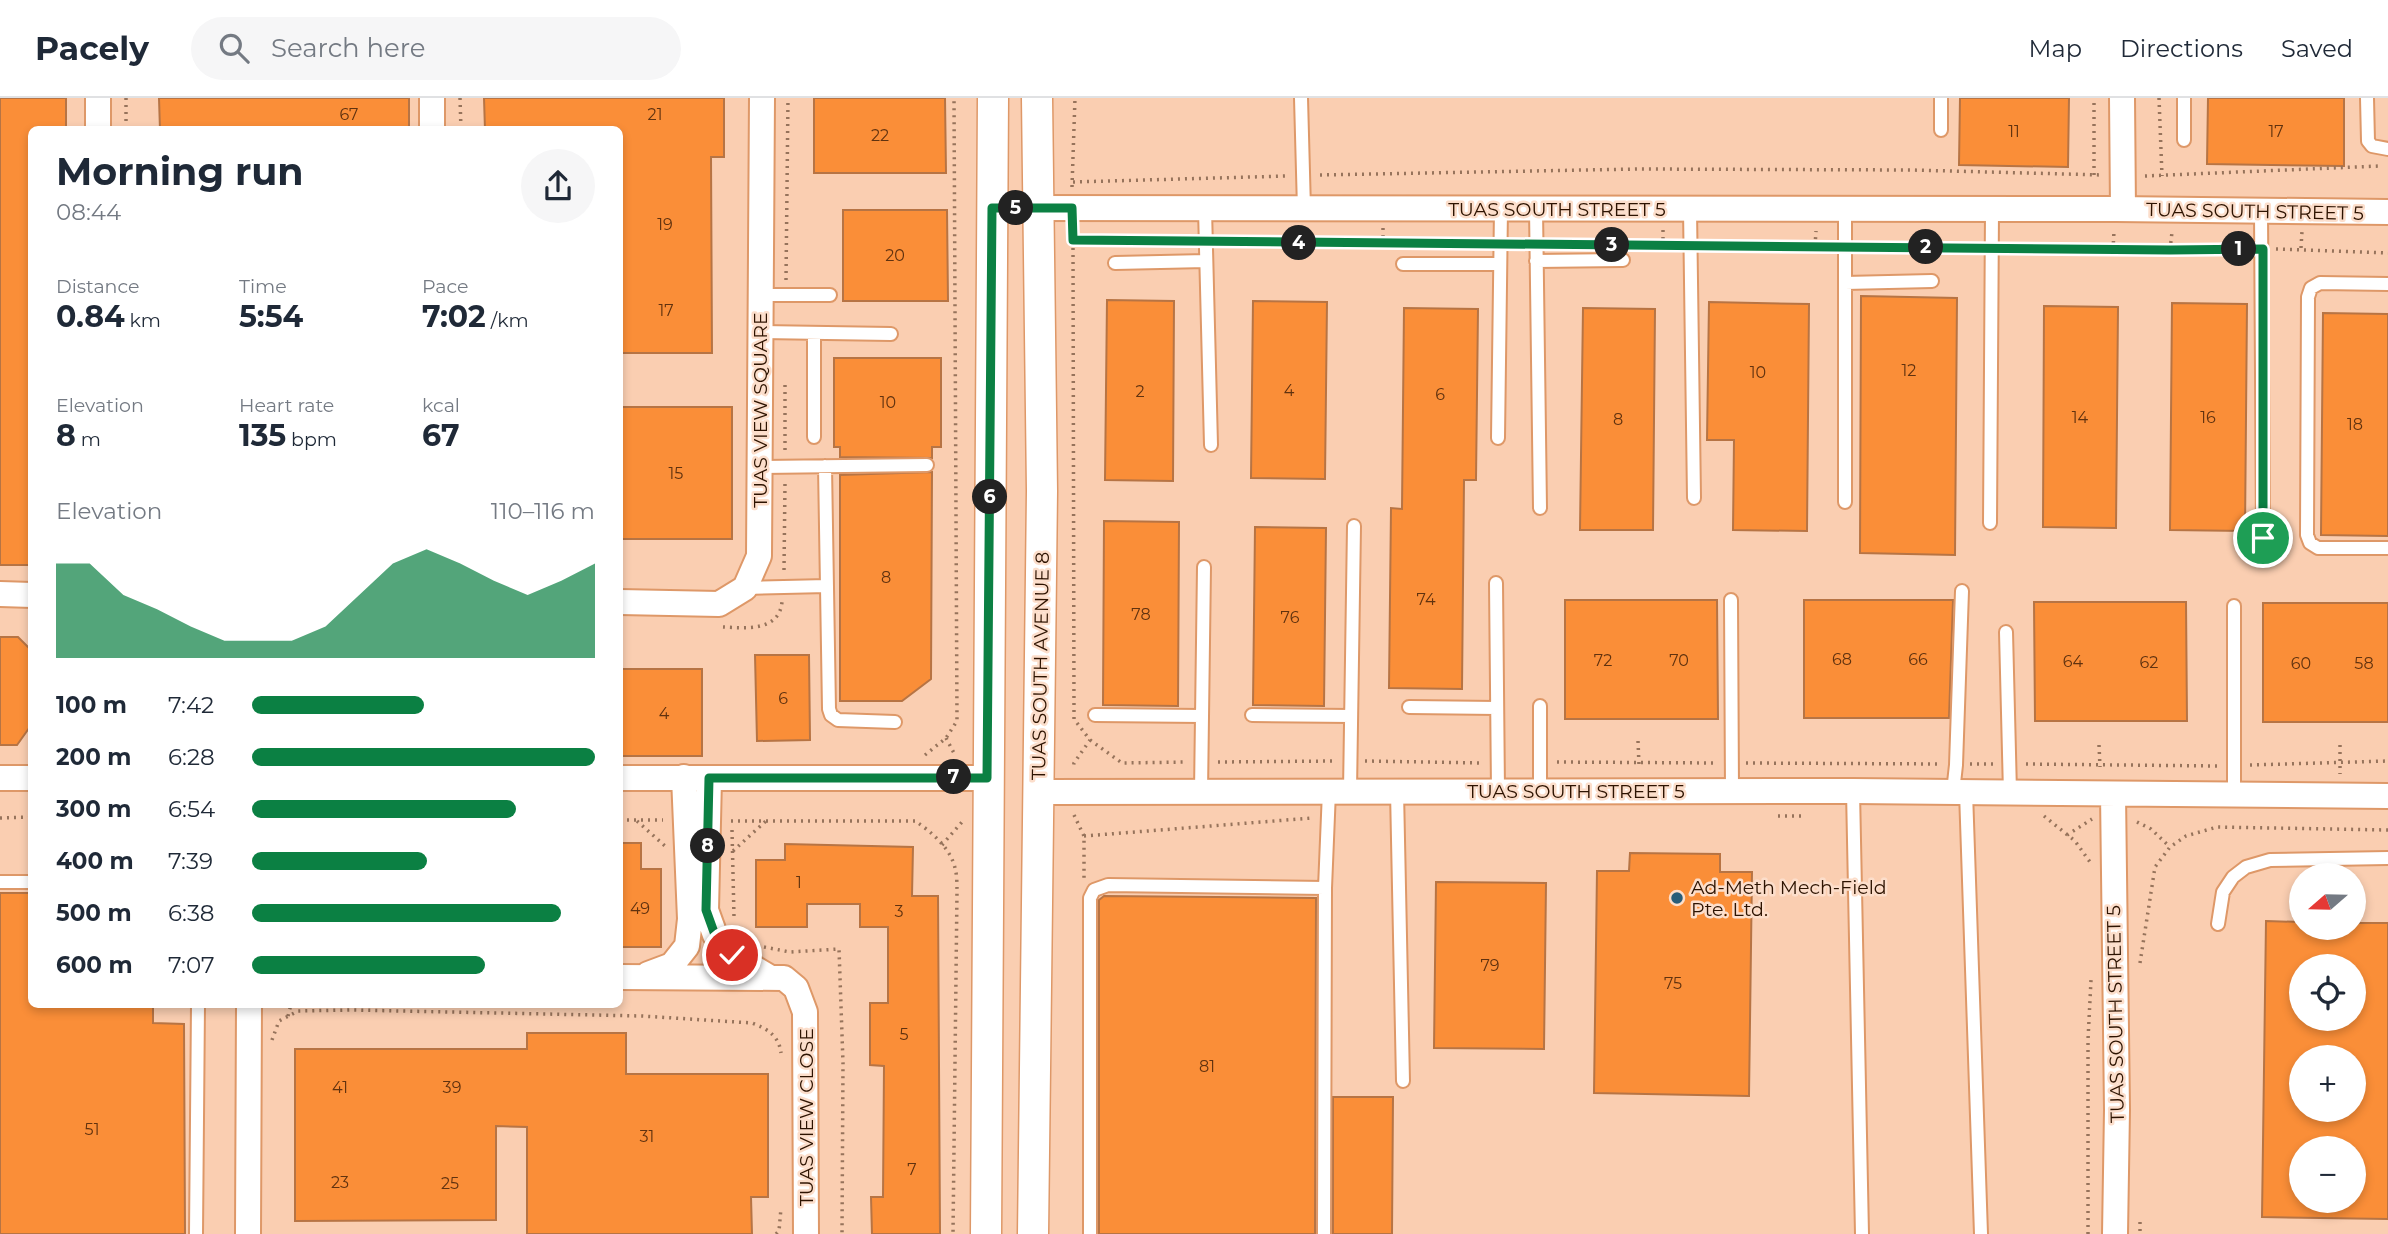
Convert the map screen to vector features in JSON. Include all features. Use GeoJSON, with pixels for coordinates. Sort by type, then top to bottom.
{"type":"FeatureCollection","features":[{"type":"Feature","properties":{"kind":"street"},"geometry":{"type":"LineString","coordinates":[[98,98],[98,126]]}},
{"type":"Feature","properties":{"kind":"street"},"geometry":{"type":"LineString","coordinates":[[432,98],[432,126]]}},
{"type":"Feature","properties":{"kind":"street","name":"TUAS VIEW SQUARE"},"geometry":{"type":"LineString","coordinates":[[745,588],[759,556],[762,98]]}},
{"type":"Feature","properties":{"kind":"street"},"geometry":{"type":"LineString","coordinates":[[986,1234],[993,98]]}},
{"type":"Feature","properties":{"kind":"street","name":"TUAS SOUTH AVENUE 8"},"geometry":{"type":"LineString","coordinates":[[1032,1234],[1042,491],[1037,98]]}},
{"type":"Feature","properties":{"kind":"street","name":"TUAS SOUTH STREET 5"},"geometry":{"type":"LineString","coordinates":[[2122,98],[2123,209]]}},
{"type":"Feature","properties":{"kind":"street","name":"TUAS SOUTH STREET 5"},"geometry":{"type":"LineString","coordinates":[[992,208],[1992,211],[2123,209],[2388,212]]}},
{"type":"Feature","properties":{"kind":"street"},"geometry":{"type":"LineString","coordinates":[[623,602],[719,604],[745,588]]}},
{"type":"Feature","properties":{"kind":"street"},"geometry":{"type":"LineString","coordinates":[[0,594],[28,595]]}},
{"type":"Feature","properties":{"kind":"street"},"geometry":{"type":"LineString","coordinates":[[0,778],[28,778]]}},
{"type":"Feature","properties":{"kind":"street"},"geometry":{"type":"LineString","coordinates":[[623,778],[987,778]]}},
{"type":"Feature","properties":{"kind":"street","name":"TUAS VIEW CLOSE"},"geometry":{"type":"LineString","coordinates":[[630,977],[672,965],[687,946],[690,919],[688,821],[684,778]]}},
{"type":"Feature","properties":{"kind":"street","name":"TUAS VIEW CLOSE"},"geometry":{"type":"LineString","coordinates":[[709,778],[688,821],[706,910],[715,935],[732,955],[771,978]]}},
{"type":"Feature","properties":{"kind":"street","name":"TUAS SOUTH STREET 5"},"geometry":{"type":"LineString","coordinates":[[1039,792],[1732,791],[1853,803],[1960,792],[2388,796]]}},
{"type":"Feature","properties":{"kind":"street","name":"TUAS SOUTH STREET 5"},"geometry":{"type":"LineString","coordinates":[[2113,794],[2117,1110],[2115,1234]]}},
{"type":"Feature","properties":{"kind":"street","name":"TUAS VIEW CLOSE"},"geometry":{"type":"LineString","coordinates":[[630,977],[784,978],[796,988],[805,1012],[806,1234]]}},
{"type":"Feature","properties":{"kind":"street"},"geometry":{"type":"LineString","coordinates":[[248,1234],[250,1008]]}},
{"type":"Feature","properties":{"kind":"lane"},"geometry":{"type":"LineString","coordinates":[[1301,98],[1304,209]]}},
{"type":"Feature","properties":{"kind":"lane"},"geometry":{"type":"LineString","coordinates":[[1941,98],[1941,130]]}},
{"type":"Feature","properties":{"kind":"lane"},"geometry":{"type":"LineString","coordinates":[[2184,98],[2184,140]]}},
{"type":"Feature","properties":{"kind":"lane"},"geometry":{"type":"LineString","coordinates":[[2367,98],[2368,141],[2372,146],[2388,149]]}},
{"type":"Feature","properties":{"kind":"lane"},"geometry":{"type":"LineString","coordinates":[[1205,209],[1211,445]]}},
{"type":"Feature","properties":{"kind":"lane"},"geometry":{"type":"LineString","coordinates":[[1498,438],[1501,209]]}},
{"type":"Feature","properties":{"kind":"lane"},"geometry":{"type":"LineString","coordinates":[[1536,209],[1540,508]]}},
{"type":"Feature","properties":{"kind":"lane"},"geometry":{"type":"LineString","coordinates":[[1690,209],[1694,498]]}},
{"type":"Feature","properties":{"kind":"lane"},"geometry":{"type":"LineString","coordinates":[[1845,210],[1845,502]]}},
{"type":"Feature","properties":{"kind":"lane"},"geometry":{"type":"LineString","coordinates":[[1990,523],[1992,211]]}},
{"type":"Feature","properties":{"kind":"lane"},"geometry":{"type":"LineString","coordinates":[[2261,211],[2263,538]]}},
{"type":"Feature","properties":{"kind":"lane"},"geometry":{"type":"LineString","coordinates":[[1536,261],[1623,260]]}},
{"type":"Feature","properties":{"kind":"lane"},"geometry":{"type":"LineString","coordinates":[[1115,263],[1206,261]]}},
{"type":"Feature","properties":{"kind":"lane"},"geometry":{"type":"LineString","coordinates":[[1403,264],[1500,264]]}},
{"type":"Feature","properties":{"kind":"lane"},"geometry":{"type":"LineString","coordinates":[[1845,283],[1932,281]]}},
{"type":"Feature","properties":{"kind":"lane"},"geometry":{"type":"LineString","coordinates":[[2388,284],[2320,283],[2311,288],[2308,296],[2307,534],[2310,543],[2318,548],[2388,548]]}},
{"type":"Feature","properties":{"kind":"lane"},"geometry":{"type":"LineString","coordinates":[[761,295],[830,295]]}},
{"type":"Feature","properties":{"kind":"lane"},"geometry":{"type":"LineString","coordinates":[[761,332],[891,334]]}},
{"type":"Feature","properties":{"kind":"lane"},"geometry":{"type":"LineString","coordinates":[[814,333],[814,437]]}},
{"type":"Feature","properties":{"kind":"lane"},"geometry":{"type":"LineString","coordinates":[[760,467],[927,465]]}},
{"type":"Feature","properties":{"kind":"lane"},"geometry":{"type":"LineString","coordinates":[[825,466],[828,709],[838,720],[895,722]]}},
{"type":"Feature","properties":{"kind":"lane"},"geometry":{"type":"LineString","coordinates":[[1324,1234],[1325,888],[1328,817],[1350,761],[1354,526]]}},
{"type":"Feature","properties":{"kind":"lane"},"geometry":{"type":"LineString","coordinates":[[1201,792],[1203,567]]}},
{"type":"Feature","properties":{"kind":"lane"},"geometry":{"type":"LineString","coordinates":[[1496,583],[1498,791]]}},
{"type":"Feature","properties":{"kind":"lane"},"geometry":{"type":"LineString","coordinates":[[745,588],[827,586]]}},
{"type":"Feature","properties":{"kind":"lane"},"geometry":{"type":"LineString","coordinates":[[1962,591],[1956,765],[1960,792],[1981,1234]]}},
{"type":"Feature","properties":{"kind":"lane"},"geometry":{"type":"LineString","coordinates":[[1731,600],[1732,791]]}},
{"type":"Feature","properties":{"kind":"lane"},"geometry":{"type":"LineString","coordinates":[[2234,606],[2234,795]]}},
{"type":"Feature","properties":{"kind":"lane"},"geometry":{"type":"LineString","coordinates":[[2006,632],[2010,793]]}},
{"type":"Feature","properties":{"kind":"lane"},"geometry":{"type":"LineString","coordinates":[[1540,706],[1540,791]]}},
{"type":"Feature","properties":{"kind":"lane"},"geometry":{"type":"LineString","coordinates":[[1409,707],[1497,708]]}},
{"type":"Feature","properties":{"kind":"lane"},"geometry":{"type":"LineString","coordinates":[[1095,715],[1202,716]]}},
{"type":"Feature","properties":{"kind":"lane"},"geometry":{"type":"LineString","coordinates":[[1252,715],[1351,716]]}},
{"type":"Feature","properties":{"kind":"lane"},"geometry":{"type":"LineString","coordinates":[[1397,791],[1403,1081]]}},
{"type":"Feature","properties":{"kind":"lane"},"geometry":{"type":"LineString","coordinates":[[1853,803],[1862,1234]]}},
{"type":"Feature","properties":{"kind":"lane"},"geometry":{"type":"LineString","coordinates":[[2218,924],[2223,892],[2233,877],[2246,867],[2270,860],[2388,859]]}},
{"type":"Feature","properties":{"kind":"lane"},"geometry":{"type":"LineString","coordinates":[[0,882],[28,882]]}},
{"type":"Feature","properties":{"kind":"lane"},"geometry":{"type":"LineString","coordinates":[[1090,1234],[1090,898],[1094,890],[1108,884],[1325,888]]}},
{"type":"Feature","properties":{"kind":"lane"},"geometry":{"type":"LineString","coordinates":[[196,1234],[198,1008]]}},
{"type":"Feature","properties":{"kind":"path"},"geometry":{"type":"LineString","coordinates":[[126,98],[126,126]]}},
{"type":"Feature","properties":{"kind":"path"},"geometry":{"type":"LineString","coordinates":[[460,98],[461,126]]}},
{"type":"Feature","properties":{"kind":"path"},"geometry":{"type":"LineString","coordinates":[[946,738],[957,720],[958,660],[954,98]]}},
{"type":"Feature","properties":{"kind":"path"},"geometry":{"type":"LineString","coordinates":[[1075,98],[1072,208],[1074,719],[1090,740],[1122,762],[1350,761],[1497,764]]}},
{"type":"Feature","properties":{"kind":"path"},"geometry":{"type":"LineString","coordinates":[[2094,98],[2094,175]]}},
{"type":"Feature","properties":{"kind":"path"},"geometry":{"type":"LineString","coordinates":[[2159,98],[2162,176]]}},
{"type":"Feature","properties":{"kind":"path"},"geometry":{"type":"LineString","coordinates":[[1073,182],[1638,169],[1912,170],[2162,176],[2388,166]]}},
{"type":"Feature","properties":{"kind":"path"},"geometry":{"type":"LineString","coordinates":[[1073,240],[1499,245]]}},
{"type":"Feature","properties":{"kind":"path"},"geometry":{"type":"LineString","coordinates":[[1625,245],[2263,249],[2388,253]]}},
{"type":"Feature","properties":{"kind":"path"},"geometry":{"type":"LineString","coordinates":[[1072,793],[1074,763],[1090,740]]}},
{"type":"Feature","properties":{"kind":"path"},"geometry":{"type":"LineString","coordinates":[[1638,741],[1640,791]]}},
{"type":"Feature","properties":{"kind":"path"},"geometry":{"type":"LineString","coordinates":[[2340,745],[2340,795]]}},
{"type":"Feature","properties":{"kind":"path"},"geometry":{"type":"LineString","coordinates":[[1540,762],[2234,766],[2388,761]]}},
{"type":"Feature","properties":{"kind":"path"},"geometry":{"type":"LineString","coordinates":[[1766,816],[1853,803]]}},
{"type":"Feature","properties":{"kind":"path"},"geometry":{"type":"LineString","coordinates":[[2042,814],[2075,841],[2095,869]]}},
{"type":"Feature","properties":{"kind":"path"},"geometry":{"type":"LineString","coordinates":[[0,818],[28,817]]}},
{"type":"Feature","properties":{"kind":"path"},"geometry":{"type":"LineString","coordinates":[[1084,836],[1328,817]]}},
{"type":"Feature","properties":{"kind":"path"},"geometry":{"type":"LineString","coordinates":[[623,820],[915,821],[928,829],[942,845],[955,866],[957,891],[953,1234]]}},
{"type":"Feature","properties":{"kind":"path"},"geometry":{"type":"LineString","coordinates":[[636,820],[669,850],[688,821]]}},
{"type":"Feature","properties":{"kind":"path"},"geometry":{"type":"LineString","coordinates":[[733,851],[767,820]]}},
{"type":"Feature","properties":{"kind":"path"},"geometry":{"type":"LineString","coordinates":[[2138,971],[2155,867],[2170,847],[2186,836],[2217,827],[2388,830]]}},
{"type":"Feature","properties":{"kind":"path"},"geometry":{"type":"LineString","coordinates":[[2088,1234],[2088,1040],[2091,974]]}},
{"type":"Feature","properties":{"kind":"path"},"geometry":{"type":"LineString","coordinates":[[290,1008],[288,1016],[298,1011],[353,1010],[642,1016],[752,1023],[767,1029],[780,1042],[781,1055]]}},
{"type":"Feature","properties":{"kind":"path"},"geometry":{"type":"LineString","coordinates":[[776,1234],[779,1231],[782,1199]]}},
{"type":"Feature","properties":{"kind":"path"},"geometry":{"type":"LineString","coordinates":[[2140,1220],[2140,1234]]}},
{"type":"Feature","properties":{"kind":"building"},"geometry":{"type":"Polygon","coordinates":[[[0,98],[66,98],[66,126],[28,126],[28,565],[0,565],[0,98]]]}},
{"type":"Feature","properties":{"kind":"building"},"geometry":{"type":"Polygon","coordinates":[[[159,98],[409,98],[409,126],[160,126],[159,98]]]}},
{"type":"Feature","properties":{"kind":"building"},"geometry":{"type":"Polygon","coordinates":[[[484,98],[724,98],[724,157],[711,157],[712,353],[623,353],[623,126],[485,126],[484,98]]]}},
{"type":"Feature","properties":{"kind":"building"},"geometry":{"type":"Polygon","coordinates":[[[814,98],[945,98],[946,173],[814,173],[814,98]]]}},
{"type":"Feature","properties":{"kind":"building"},"geometry":{"type":"Polygon","coordinates":[[[1960,98],[2069,98],[2068,167],[1959,165],[1960,98]]]}},
{"type":"Feature","properties":{"kind":"building"},"geometry":{"type":"Polygon","coordinates":[[[2208,98],[2344,98],[2344,166],[2207,164],[2208,98]]]}},
{"type":"Feature","properties":{"kind":"building"},"geometry":{"type":"Polygon","coordinates":[[[843,210],[947,210],[948,301],[843,301],[843,210]]]}},
{"type":"Feature","properties":{"kind":"building"},"geometry":{"type":"Polygon","coordinates":[[[1861,296],[1957,298],[1955,555],[1860,553],[1861,296]]]}},
{"type":"Feature","properties":{"kind":"building"},"geometry":{"type":"Polygon","coordinates":[[[1107,300],[1174,301],[1173,481],[1105,480],[1107,300]]]}},
{"type":"Feature","properties":{"kind":"building"},"geometry":{"type":"Polygon","coordinates":[[[1253,301],[1327,302],[1325,479],[1251,478],[1253,301]]]}},
{"type":"Feature","properties":{"kind":"building"},"geometry":{"type":"Polygon","coordinates":[[[1709,302],[1809,304],[1807,531],[1733,530],[1734,440],[1707,440],[1709,302]]]}},
{"type":"Feature","properties":{"kind":"building"},"geometry":{"type":"Polygon","coordinates":[[[2172,303],[2247,304],[2245,531],[2170,530],[2172,303]]]}},
{"type":"Feature","properties":{"kind":"building"},"geometry":{"type":"Polygon","coordinates":[[[2044,306],[2118,307],[2116,528],[2043,527],[2044,306]]]}},
{"type":"Feature","properties":{"kind":"building"},"geometry":{"type":"Polygon","coordinates":[[[1404,308],[1478,309],[1476,480],[1464,480],[1462,689],[1389,688],[1391,508],[1402,509],[1404,308]]]}},
{"type":"Feature","properties":{"kind":"building"},"geometry":{"type":"Polygon","coordinates":[[[1583,308],[1655,309],[1653,530],[1580,530],[1583,308]]]}},
{"type":"Feature","properties":{"kind":"building"},"geometry":{"type":"Polygon","coordinates":[[[2323,313],[2388,314],[2388,536],[2321,535],[2323,313]]]}},
{"type":"Feature","properties":{"kind":"building"},"geometry":{"type":"Polygon","coordinates":[[[834,358],[941,358],[941,447],[932,447],[932,458],[840,457],[840,447],[834,447],[834,358]]]}},
{"type":"Feature","properties":{"kind":"building"},"geometry":{"type":"Polygon","coordinates":[[[623,407],[732,407],[732,539],[623,539],[623,407]]]}},
{"type":"Feature","properties":{"kind":"building"},"geometry":{"type":"Polygon","coordinates":[[[932,472],[931,679],[902,701],[840,701],[840,475],[932,472]]]}},
{"type":"Feature","properties":{"kind":"building"},"geometry":{"type":"Polygon","coordinates":[[[1104,521],[1179,522],[1178,706],[1103,705],[1104,521]]]}},
{"type":"Feature","properties":{"kind":"building"},"geometry":{"type":"Polygon","coordinates":[[[1255,527],[1326,528],[1324,706],[1253,705],[1255,527]]]}},
{"type":"Feature","properties":{"kind":"building"},"geometry":{"type":"Polygon","coordinates":[[[1565,600],[1717,600],[1718,719],[1565,719],[1565,600]]]}},
{"type":"Feature","properties":{"kind":"building"},"geometry":{"type":"Polygon","coordinates":[[[1804,600],[1953,600],[1949,718],[1804,718],[1804,600]]]}},
{"type":"Feature","properties":{"kind":"building"},"geometry":{"type":"Polygon","coordinates":[[[2034,602],[2186,602],[2187,721],[2035,721],[2034,602]]]}},
{"type":"Feature","properties":{"kind":"building"},"geometry":{"type":"Polygon","coordinates":[[[2263,603],[2388,603],[2388,722],[2263,722],[2263,603]]]}},
{"type":"Feature","properties":{"kind":"building"},"geometry":{"type":"Polygon","coordinates":[[[0,637],[18,637],[28,647],[28,730],[17,745],[0,745],[0,637]]]}},
{"type":"Feature","properties":{"kind":"building"},"geometry":{"type":"Polygon","coordinates":[[[755,655],[809,655],[810,740],[757,741],[755,655]]]}},
{"type":"Feature","properties":{"kind":"building"},"geometry":{"type":"Polygon","coordinates":[[[623,669],[702,669],[702,756],[623,756],[623,669]]]}},
{"type":"Feature","properties":{"kind":"building"},"geometry":{"type":"Polygon","coordinates":[[[623,843],[641,843],[641,869],[661,869],[661,947],[623,947],[623,843]]]}},
{"type":"Feature","properties":{"kind":"building"},"geometry":{"type":"Polygon","coordinates":[[[785,844],[913,847],[912,896],[938,896],[940,1234],[872,1234],[871,1197],[883,1197],[884,1066],[870,1065],[870,1003],[888,1003],[888,927],[860,927],[860,904],[807,904],[807,927],[756,927],[756,860],[785,860],[785,844]]]}},
{"type":"Feature","properties":{"kind":"building"},"geometry":{"type":"Polygon","coordinates":[[[1630,853],[1720,854],[1720,872],[1752,872],[1749,1096],[1594,1093],[1597,871],[1629,871],[1630,853]]]}},
{"type":"Feature","properties":{"kind":"building"},"geometry":{"type":"Polygon","coordinates":[[[1436,882],[1546,883],[1544,1049],[1434,1048],[1436,882]]]}},
{"type":"Feature","properties":{"kind":"building"},"geometry":{"type":"Polygon","coordinates":[[[0,893],[28,893],[28,1008],[153,1008],[153,1023],[184,1024],[185,1234],[0,1234],[0,893]]]}},
{"type":"Feature","properties":{"kind":"building"},"geometry":{"type":"Polygon","coordinates":[[[1104,896],[1316,898],[1315,1234],[1099,1234],[1099,900],[1104,896]]]}},
{"type":"Feature","properties":{"kind":"building"},"geometry":{"type":"Polygon","coordinates":[[[2266,921],[2289,922],[2289,940],[2366,940],[2366,923],[2388,923],[2388,1219],[2262,1217],[2266,921]]]}},
{"type":"Feature","properties":{"kind":"building"},"geometry":{"type":"Polygon","coordinates":[[[527,1033],[626,1033],[626,1074],[768,1074],[768,1197],[751,1197],[752,1234],[527,1234],[527,1127],[496,1126],[496,1220],[295,1221],[295,1049],[527,1049],[527,1033]]]}},
{"type":"Feature","properties":{"kind":"building"},"geometry":{"type":"Polygon","coordinates":[[[1333,1097],[1393,1097],[1392,1234],[1333,1234],[1333,1097]]]}},
{"type":"Feature","properties":{"kind":"place","name":"Ad-Meth Mech-Field Pte. Ltd."},"geometry":{"type":"Point","coordinates":[1677,898]}},
{"type":"Feature","properties":{"kind":"route"},"geometry":{"type":"LineString","coordinates":[[732,955],[715,935],[706,910],[709,778],[987,778],[992,208],[1072,208],[1073,240],[2263,249],[2263,538]]}}]}
